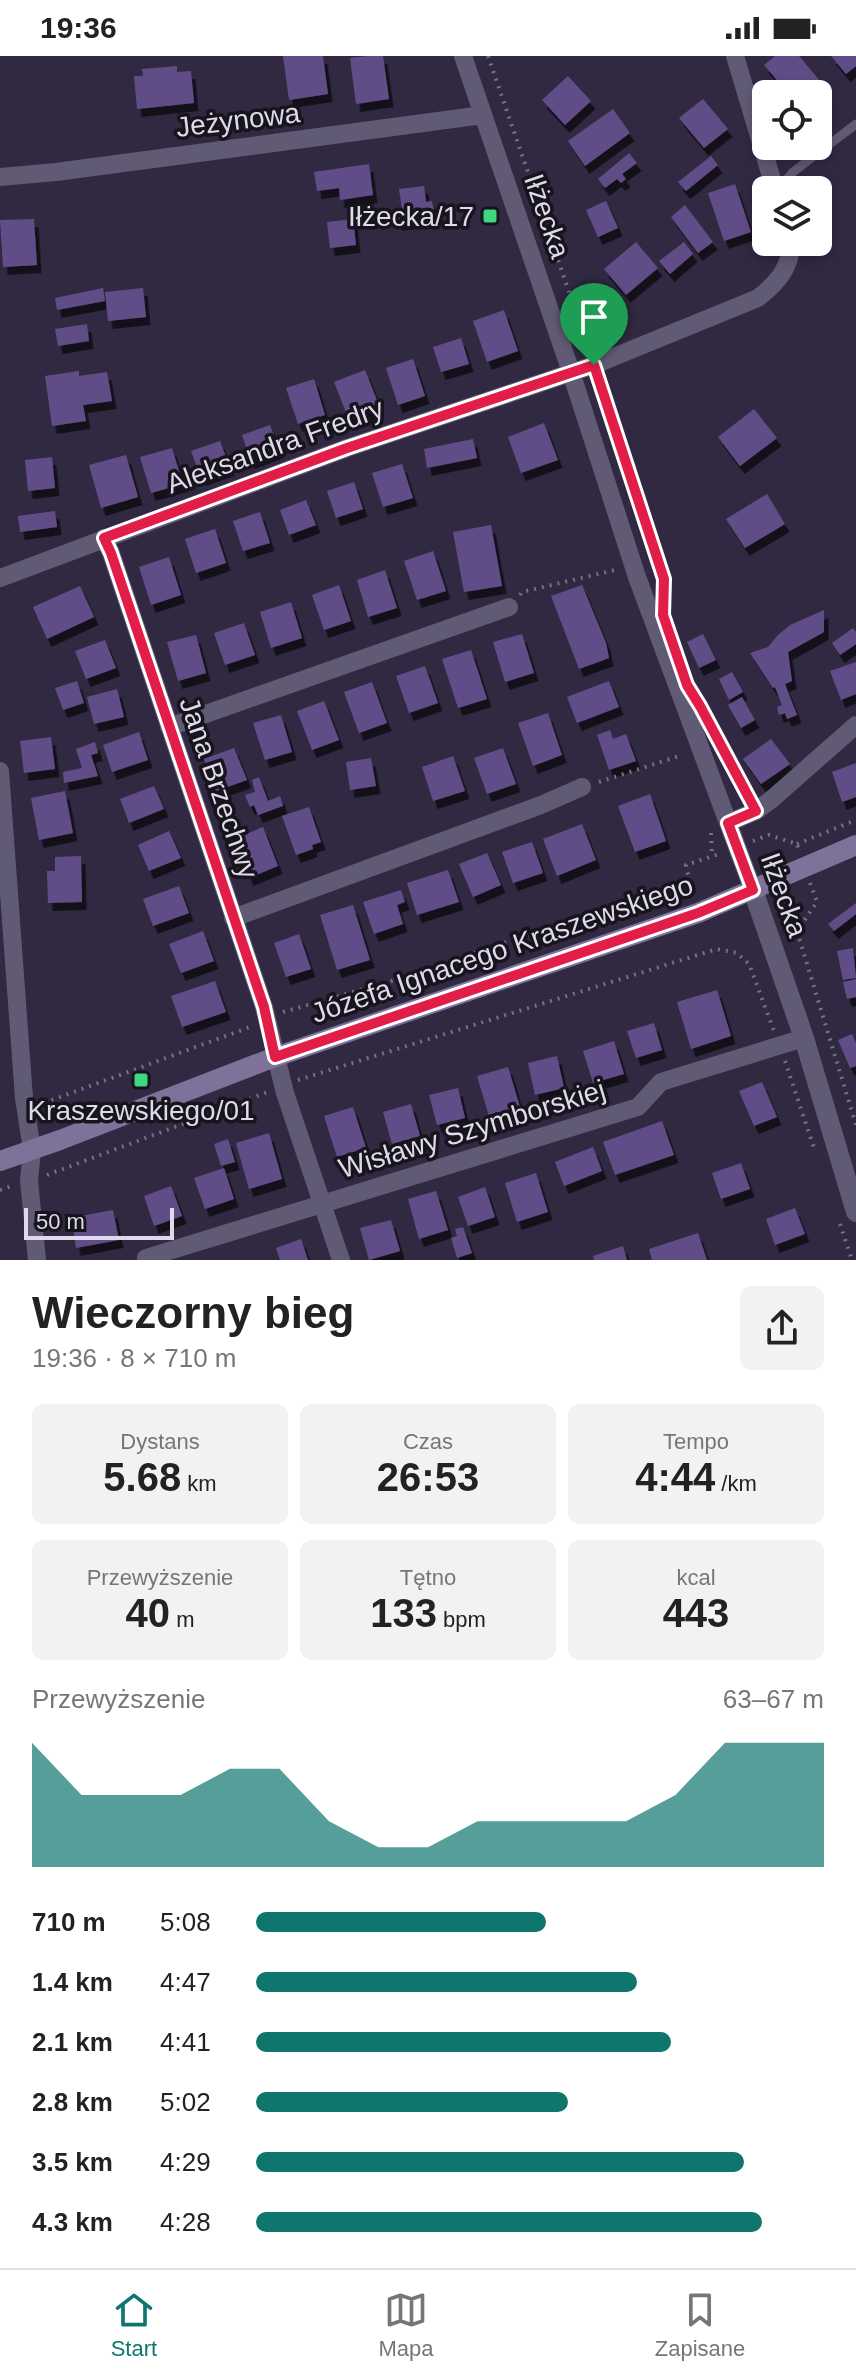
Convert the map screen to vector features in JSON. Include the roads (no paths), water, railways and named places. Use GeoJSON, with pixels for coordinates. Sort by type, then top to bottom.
{"type":"FeatureCollection","features":[{"type":"Feature","properties":{"kind":"main road","name":"Józefa Ignacego Kraszewskiego"},"geometry":{"type":"LineString","coordinates":[[0,1161],[275,1057],[698,913],[856,845]]}},
{"type":"Feature","properties":{"kind":"street","name":"Iłżecka"},"geometry":{"type":"LineString","coordinates":[[463,56],[637,577],[753,890],[804,1038],[847,1215]]}},
{"type":"Feature","properties":{"kind":"street"},"geometry":{"type":"LineString","coordinates":[[735,56],[772,176]]}},
{"type":"Feature","properties":{"kind":"street","name":"Jeżynowa"},"geometry":{"type":"LineString","coordinates":[[0,177],[483,115]]}},
{"type":"Feature","properties":{"kind":"street","name":"Aleksandra Fredry"},"geometry":{"type":"LineString","coordinates":[[0,578],[347,448],[594,365],[758,298],[784,273],[788,256]]}},
{"type":"Feature","properties":{"kind":"street","name":"Jana Brzechwy"},"geometry":{"type":"LineString","coordinates":[[104,538],[267,1020],[283,1086],[341,1260]]}},
{"type":"Feature","properties":{"kind":"street"},"geometry":{"type":"LineString","coordinates":[[169,727],[509,607]]}},
{"type":"Feature","properties":{"kind":"street"},"geometry":{"type":"LineString","coordinates":[[728,823],[756,811],[856,725]]}},
{"type":"Feature","properties":{"kind":"street"},"geometry":{"type":"LineString","coordinates":[[0,771],[9,1013],[32,1150],[29,1181],[37,1260]]}},
{"type":"Feature","properties":{"kind":"street"},"geometry":{"type":"LineString","coordinates":[[233,918],[541,805],[582,787]]}},
{"type":"Feature","properties":{"kind":"street","name":"Wisławy Szymborskiej"},"geometry":{"type":"LineString","coordinates":[[146,1258],[638,1107],[661,1082],[804,1038]]}},
{"type":"Feature","properties":{"kind":"lane"},"geometry":{"type":"LineString","coordinates":[[789,176],[856,124]]}},
{"type":"Feature","properties":{"kind":"place","name":"Iłżecka/17"},"geometry":{"type":"Point","coordinates":[490,216]}},
{"type":"Feature","properties":{"kind":"place","name":"Kraszewskiego/01"},"geometry":{"type":"Point","coordinates":[141,1080]}}]}
